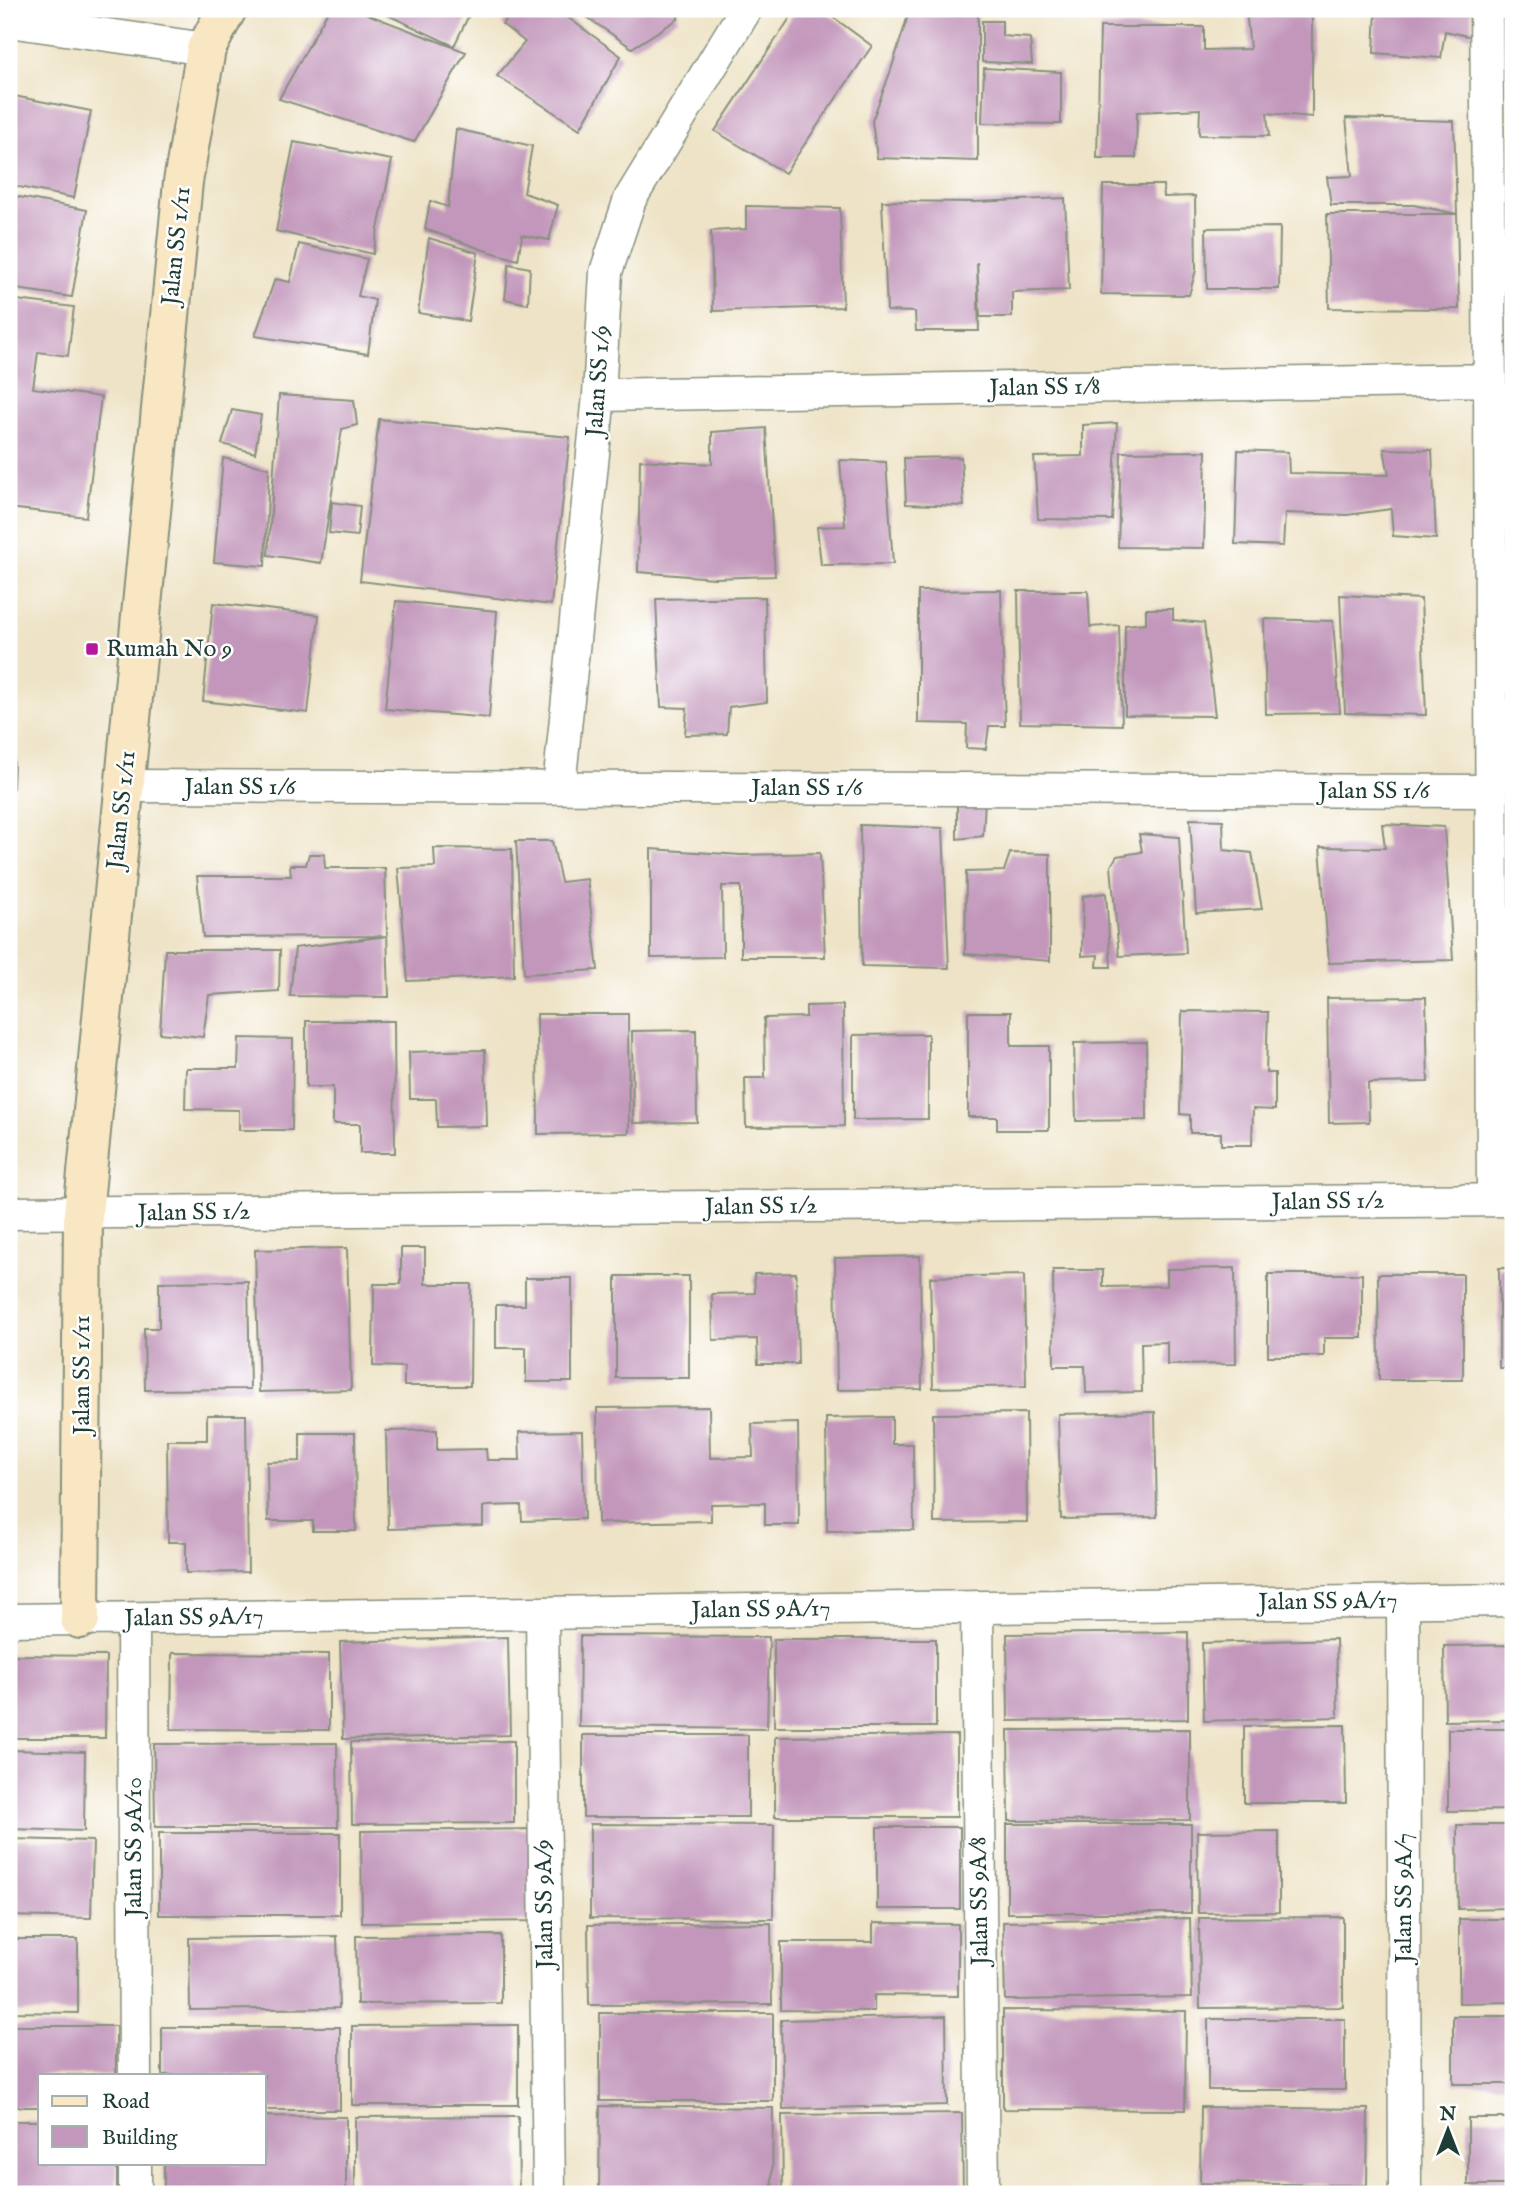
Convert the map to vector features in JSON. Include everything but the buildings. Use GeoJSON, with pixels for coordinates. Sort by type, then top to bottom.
{"type":"FeatureCollection","features":[{"type":"Feature","properties":{"kind":"street","name":"Jalan SS 1/11"},"geometry":{"type":"LineString","coordinates":[[80,1619],[83,1214],[183,182],[206,49],[226,9]]}},
{"type":"Feature","properties":{"kind":"street","name":"Jalan SS 1/9"},"geometry":{"type":"LineString","coordinates":[[559,787],[599,395],[606,272],[630,199],[746,9]]}},
{"type":"Feature","properties":{"kind":"street"},"geometry":{"type":"LineString","coordinates":[[1486,9],[1490,380],[1490,791],[1503,1200]]}},
{"type":"Feature","properties":{"kind":"street"},"geometry":{"type":"LineString","coordinates":[[9,21],[206,49]]}},
{"type":"Feature","properties":{"kind":"street","name":"Jalan SS 1/8"},"geometry":{"type":"LineString","coordinates":[[599,395],[1490,380]]}},
{"type":"Feature","properties":{"kind":"street","name":"Jalan SS 1/6"},"geometry":{"type":"LineString","coordinates":[[124,786],[1490,791]]}},
{"type":"Feature","properties":{"kind":"street","name":"Jalan SS 1/2"},"geometry":{"type":"LineString","coordinates":[[9,1213],[1503,1200]]}},
{"type":"Feature","properties":{"kind":"street","name":"Jalan SS 9A/17"},"geometry":{"type":"LineString","coordinates":[[9,1620],[1513,1600]]}},
{"type":"Feature","properties":{"kind":"street","name":"Jalan SS 9A/7"},"geometry":{"type":"LineString","coordinates":[[1404,1601],[1405,2194]]}},
{"type":"Feature","properties":{"kind":"street","name":"Jalan SS 9A/8"},"geometry":{"type":"LineString","coordinates":[[977,1607],[983,2194]]}},
{"type":"Feature","properties":{"kind":"street","name":"Jalan SS 9A/9"},"geometry":{"type":"LineString","coordinates":[[542,1613],[549,2194]]}},
{"type":"Feature","properties":{"kind":"street","name":"Jalan SS 9A/10"},"geometry":{"type":"LineString","coordinates":[[133,1619],[135,2074]]}},
{"type":"Feature","properties":{"kind":"street"},"geometry":{"type":"LineString","coordinates":[[135,2164],[135,2194]]}},
{"type":"Feature","properties":{"kind":"place","name":"Rumah No 9"},"geometry":{"type":"Point","coordinates":[92,649]}}]}
